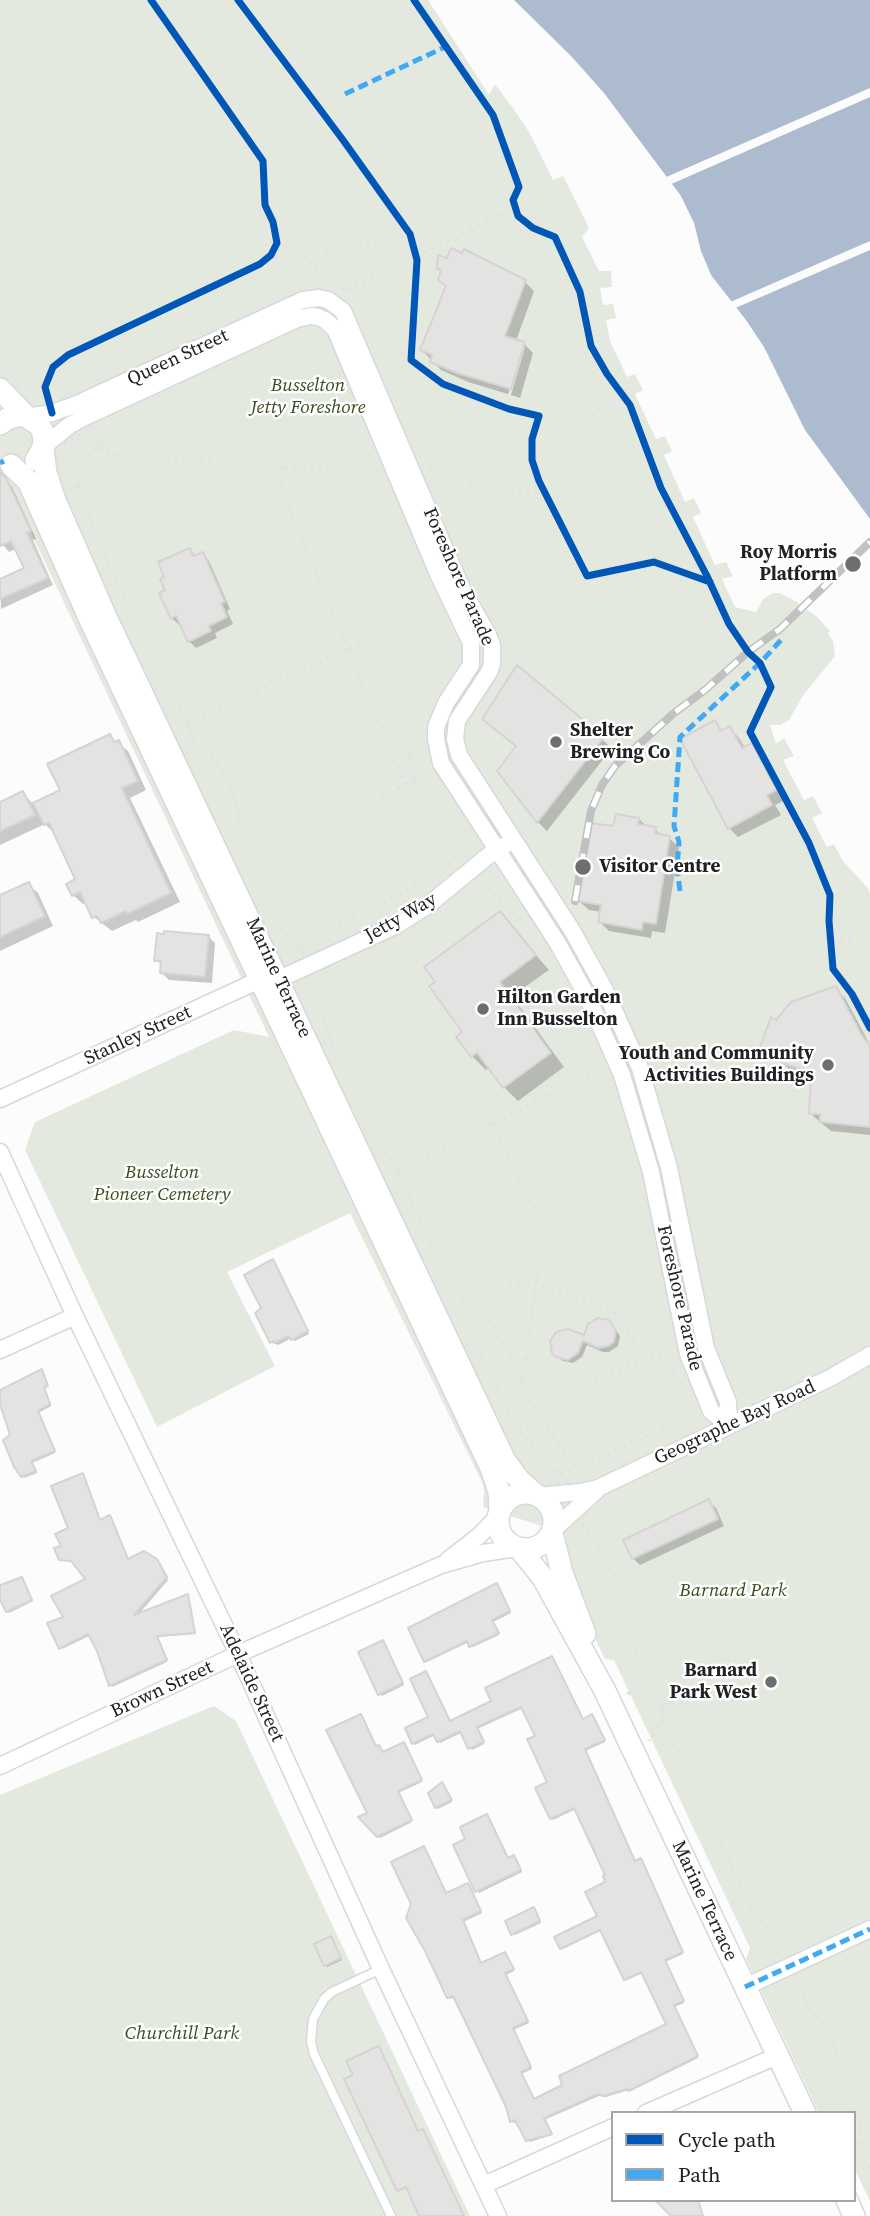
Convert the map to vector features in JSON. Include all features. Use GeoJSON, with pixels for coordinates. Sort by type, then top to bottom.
{"type":"FeatureCollection","features":[{"type":"Feature","properties":{"kind":"street","name":"Queen Street"},"geometry":{"type":"LineString","coordinates":[[26,416],[52,413],[77,404],[303,300],[328,300]]}},
{"type":"Feature","properties":{"kind":"street","name":"Foreshore Parade"},"geometry":{"type":"LineString","coordinates":[[328,300],[343,311],[347,319],[399,474],[492,645],[489,672],[457,721],[454,739],[459,755],[591,963],[639,1068],[669,1168],[706,1348],[728,1402],[729,1426]]}},
{"type":"Feature","properties":{"kind":"street","name":"Queen Street"},"geometry":{"type":"LineString","coordinates":[[44,448],[70,425],[83,418],[298,319],[318,317]]}},
{"type":"Feature","properties":{"kind":"street","name":"Foreshore Parade"},"geometry":{"type":"LineString","coordinates":[[318,317],[330,324],[338,335],[473,650],[468,673],[440,714],[437,752],[447,773],[575,972],[622,1075],[651,1172],[688,1354],[711,1411],[729,1426]]}},
{"type":"Feature","properties":{"kind":"street"},"geometry":{"type":"LineString","coordinates":[[0,389],[26,416]]}},
{"type":"Feature","properties":{"kind":"street"},"geometry":{"type":"LineString","coordinates":[[0,424],[13,416],[26,416]]}},
{"type":"Feature","properties":{"kind":"street","name":"Marine Terrace"},"geometry":{"type":"LineString","coordinates":[[26,416],[39,425],[45,439],[46,473],[54,498],[491,1468],[499,1491],[500,1513]]}},
{"type":"Feature","properties":{"kind":"street"},"geometry":{"type":"LineString","coordinates":[[4,462],[18,467],[30,464],[44,448]]}},
{"type":"Feature","properties":{"kind":"street","name":"Marine Terrace"},"geometry":{"type":"LineString","coordinates":[[4,462],[29,481],[91,622],[270,979],[505,1461],[520,1481],[537,1496]]}},
{"type":"Feature","properties":{"kind":"street","name":"Jetty Way"},"geometry":{"type":"LineString","coordinates":[[270,979],[309,965],[397,925],[427,906],[513,839]]}},
{"type":"Feature","properties":{"kind":"street","name":"Stanley Street"},"geometry":{"type":"LineString","coordinates":[[0,1100],[247,986],[270,979]]}},
{"type":"Feature","properties":{"kind":"street","name":"Adelaide Street"},"geometry":{"type":"LineString","coordinates":[[0,1152],[75,1316],[238,1654],[381,1969],[498,2216]]}},
{"type":"Feature","properties":{"kind":"street"},"geometry":{"type":"LineString","coordinates":[[0,1350],[75,1316]]}},
{"type":"Feature","properties":{"kind":"street","name":"Geographe Bay Road"},"geometry":{"type":"LineString","coordinates":[[537,1496],[598,1488],[832,1377],[870,1355]]}},
{"type":"Feature","properties":{"kind":"street","name":"Geographe Bay Road"},"geometry":{"type":"LineString","coordinates":[[552,1532],[598,1488]]}},
{"type":"Feature","properties":{"kind":"street"},"geometry":{"type":"LineString","coordinates":[[528,1493],[537,1496],[550,1507],[554,1523],[552,1532],[542,1544],[527,1549],[518,1548],[504,1538],[500,1531],[500,1513],[511,1498],[528,1493]]}},
{"type":"Feature","properties":{"kind":"street","name":"Brown Street"},"geometry":{"type":"LineString","coordinates":[[441,1566],[480,1535],[500,1513]]}},
{"type":"Feature","properties":{"kind":"street","name":"Marine Terrace"},"geometry":{"type":"LineString","coordinates":[[552,1532],[562,1573],[604,1689]]}},
{"type":"Feature","properties":{"kind":"street","name":"Marine Terrace"},"geometry":{"type":"LineString","coordinates":[[518,1548],[543,1578],[604,1689],[803,2111]]}},
{"type":"Feature","properties":{"kind":"street","name":"Brown Street"},"geometry":{"type":"LineString","coordinates":[[0,1766],[238,1654],[441,1566],[482,1553],[518,1548]]}},
{"type":"Feature","properties":{"kind":"street"},"geometry":{"type":"LineString","coordinates":[[745,1987],[870,1929]]}},
{"type":"Feature","properties":{"kind":"street"},"geometry":{"type":"LineString","coordinates":[[651,2111],[777,2056]]}},
{"type":"Feature","properties":{"kind":"street"},"geometry":{"type":"LineString","coordinates":[[484,2185],[611,2128]]}},
{"type":"Feature","properties":{"kind":"lane"},"geometry":{"type":"LineString","coordinates":[[381,1969],[332,1992],[324,1999],[313,2019],[311,2042],[314,2054],[391,2216]]}},
{"type":"Feature","properties":{"kind":"path"},"geometry":{"type":"LineString","coordinates":[[347,290],[515,208]]}},
{"type":"Feature","properties":{"kind":"path"},"geometry":{"type":"LineString","coordinates":[[404,226],[410,234],[416,256],[416,270]]}},
{"type":"Feature","properties":{"kind":"path"},"geometry":{"type":"LineString","coordinates":[[277,243],[302,256],[410,234]]}},
{"type":"Feature","properties":{"kind":"path"},"geometry":{"type":"LineString","coordinates":[[411,360],[412,342]]}},
{"type":"Feature","properties":{"kind":"path"},"geometry":{"type":"LineString","coordinates":[[529,414],[563,419],[593,413],[622,394]]}},
{"type":"Feature","properties":{"kind":"path"},"geometry":{"type":"LineString","coordinates":[[535,428],[539,416]]}},
{"type":"Feature","properties":{"kind":"path"},"geometry":{"type":"LineString","coordinates":[[100,447],[87,460],[86,480],[63,492],[58,470],[59,454],[66,444],[92,426],[103,423]]}},
{"type":"Feature","properties":{"kind":"path"},"geometry":{"type":"LineString","coordinates":[[92,426],[100,447],[111,454],[399,474],[429,468],[447,472],[479,487],[531,494],[544,491]]}},
{"type":"Feature","properties":{"kind":"path"},"geometry":{"type":"LineString","coordinates":[[283,467],[281,490],[405,785]]}},
{"type":"Feature","properties":{"kind":"path"},"geometry":{"type":"LineString","coordinates":[[372,501],[384,485],[399,474]]}},
{"type":"Feature","properties":{"kind":"path"},"geometry":{"type":"LineString","coordinates":[[540,481],[549,501]]}},
{"type":"Feature","properties":{"kind":"path"},"geometry":{"type":"LineString","coordinates":[[76,485],[108,565],[126,601],[123,610],[106,617]]}},
{"type":"Feature","properties":{"kind":"path"},"geometry":{"type":"LineString","coordinates":[[187,724],[280,678],[361,644]]}},
{"type":"Feature","properties":{"kind":"path"},"geometry":{"type":"LineString","coordinates":[[169,685],[195,743],[215,761],[230,784],[238,810],[241,858]]}},
{"type":"Feature","properties":{"kind":"path"},"geometry":{"type":"LineString","coordinates":[[403,734],[413,782]]}},
{"type":"Feature","properties":{"kind":"path"},"geometry":{"type":"LineString","coordinates":[[380,796],[436,771]]}},
{"type":"Feature","properties":{"kind":"path"},"geometry":{"type":"LineString","coordinates":[[302,947],[354,915],[399,896],[455,858],[467,823]]}},
{"type":"Feature","properties":{"kind":"path"},"geometry":{"type":"LineString","coordinates":[[455,858],[522,920]]}},
{"type":"Feature","properties":{"kind":"path"},"geometry":{"type":"LineString","coordinates":[[271,921],[302,947],[322,990],[323,1018],[335,1053]]}},
{"type":"Feature","properties":{"kind":"path"},"geometry":{"type":"LineString","coordinates":[[831,941],[870,939]]}},
{"type":"Feature","properties":{"kind":"path"},"geometry":{"type":"LineString","coordinates":[[396,1171],[602,1069]]}},
{"type":"Feature","properties":{"kind":"path"},"geometry":{"type":"LineString","coordinates":[[362,1114],[372,1121],[438,1261],[442,1288]]}},
{"type":"Feature","properties":{"kind":"path"},"geometry":{"type":"LineString","coordinates":[[492,1123],[542,1229],[523,1383]]}},
{"type":"Feature","properties":{"kind":"path"},"geometry":{"type":"LineString","coordinates":[[451,1307],[508,1284],[536,1284],[612,1309],[646,1361]]}},
{"type":"Feature","properties":{"kind":"path"},"geometry":{"type":"LineString","coordinates":[[479,1295],[542,1420],[564,1449]]}},
{"type":"Feature","properties":{"kind":"path"},"geometry":{"type":"LineString","coordinates":[[447,1297],[456,1317]]}},
{"type":"Feature","properties":{"kind":"path"},"geometry":{"type":"LineString","coordinates":[[564,1494],[560,1475],[564,1449],[592,1380],[671,1351],[668,1340]]}},
{"type":"Feature","properties":{"kind":"path"},"geometry":{"type":"LineString","coordinates":[[472,1347],[487,1366],[519,1432],[560,1475]]}},
{"type":"Feature","properties":{"kind":"path"},"geometry":{"type":"LineString","coordinates":[[560,1475],[669,1426],[674,1365]]}},
{"type":"Feature","properties":{"kind":"path"},"geometry":{"type":"LineString","coordinates":[[519,1432],[542,1420]]}},
{"type":"Feature","properties":{"kind":"path"},"geometry":{"type":"LineString","coordinates":[[572,1512],[600,1548],[615,1580],[632,1631],[643,1678],[651,1696],[662,1706],[662,1721],[637,1759]]}},
{"type":"Feature","properties":{"kind":"path"},"geometry":{"type":"LineString","coordinates":[[604,1689],[651,1696]]}},
{"type":"Feature","properties":{"kind":"path"},"geometry":{"type":"LineString","coordinates":[[662,1706],[681,1698]]}},
{"type":"Feature","properties":{"kind":"path"},"geometry":{"type":"LineString","coordinates":[[662,1721],[749,1903],[790,1950],[804,1980],[805,2000],[809,2010],[823,2023],[835,2048],[858,2116],[863,2151],[870,2168]]}},
{"type":"Feature","properties":{"kind":"green space","name":"Busselton Jetty Foreshore"},"geometry":{"type":"Polygon","coordinates":[[[0,0],[428,0],[489,95],[495,84],[513,108],[529,132],[553,180],[563,176],[589,228],[582,237],[599,271],[611,271],[612,287],[600,288],[603,305],[613,304],[616,318],[606,320],[610,341],[627,377],[635,374],[643,390],[635,394],[656,439],[665,436],[672,451],[664,455],[685,502],[694,498],[701,513],[693,517],[715,565],[726,562],[733,576],[722,579],[735,607],[756,612],[763,599],[773,593],[780,593],[817,617],[830,631],[828,633],[833,641],[835,656],[802,697],[789,720],[780,725],[770,725],[776,744],[784,738],[794,756],[783,760],[804,800],[813,796],[822,813],[812,818],[827,847],[834,844],[843,861],[870,893],[870,2201],[856,2172],[856,2111],[818,2111],[746,1959],[750,1948],[614,1660],[605,1659],[570,1586],[564,1542],[566,1534],[483,1507],[482,1482],[350,1213],[227,1272],[275,1366],[157,1427],[25,1150],[35,1122],[234,1030],[269,1037],[0,467],[0,0]]]}},
{"type":"Feature","properties":{"kind":"green space","name":"Churchill Park"},"geometry":{"type":"Polygon","coordinates":[[[214,1706],[236,1721],[470,2216],[0,2216],[0,1795],[214,1706]]]}},
{"type":"Feature","properties":{"kind":"water"},"geometry":{"type":"Polygon","coordinates":[[[514,0],[870,0],[870,519],[805,430],[764,347],[711,275],[694,223],[681,196],[604,93],[514,0]]]}},
{"type":"Feature","properties":{"kind":"pier"},"geometry":{"type":"Polygon","coordinates":[[[870,88],[870,97],[669,185],[664,178],[870,88]]]}},
{"type":"Feature","properties":{"kind":"pier"},"geometry":{"type":"Polygon","coordinates":[[[870,241],[870,250],[733,309],[728,303],[870,241]]]}},
{"type":"Feature","properties":{"kind":"building"},"geometry":{"type":"Polygon","coordinates":[[[451,248],[462,253],[464,249],[526,280],[505,336],[525,342],[511,389],[430,362],[432,355],[420,350],[446,286],[438,280],[441,270],[437,269],[438,255],[447,258],[451,248]]]}},
{"type":"Feature","properties":{"kind":"building"},"geometry":{"type":"Polygon","coordinates":[[[0,471],[6,478],[31,531],[27,533],[48,578],[0,599],[0,579],[24,568],[11,541],[0,546],[0,471]]]}},
{"type":"Feature","properties":{"kind":"building"},"geometry":{"type":"Polygon","coordinates":[[[190,548],[193,556],[203,552],[225,602],[221,603],[227,617],[209,626],[211,631],[188,642],[176,616],[171,619],[159,593],[165,590],[160,579],[164,577],[158,562],[190,548]]]}},
{"type":"Feature","properties":{"kind":"building","name":"Shelter Brewing Co"},"geometry":{"type":"Polygon","coordinates":[[[517,665],[604,737],[537,823],[497,771],[516,746],[482,719],[517,665]]]}},
{"type":"Feature","properties":{"kind":"building"},"geometry":{"type":"Polygon","coordinates":[[[715,720],[721,731],[730,726],[742,748],[752,743],[777,790],[767,795],[772,805],[728,829],[680,739],[715,720]]]}},
{"type":"Feature","properties":{"kind":"building"},"geometry":{"type":"Polygon","coordinates":[[[110,734],[114,742],[119,740],[138,781],[122,788],[171,893],[101,923],[97,916],[92,918],[80,892],[72,896],[66,884],[75,879],[49,823],[44,825],[33,803],[60,790],[47,764],[110,734]]]}},
{"type":"Feature","properties":{"kind":"building"},"geometry":{"type":"Polygon","coordinates":[[[23,791],[35,815],[0,831],[0,802],[23,791]]]}},
{"type":"Feature","properties":{"kind":"building"},"geometry":{"type":"Polygon","coordinates":[[[616,814],[639,818],[638,824],[656,827],[655,833],[670,836],[656,924],[643,922],[642,930],[598,922],[601,905],[577,901],[591,823],[613,826],[616,814]]]}},
{"type":"Feature","properties":{"kind":"building"},"geometry":{"type":"Polygon","coordinates":[[[29,882],[45,916],[0,937],[0,895],[29,882]]]}},
{"type":"Feature","properties":{"kind":"building","name":"Hilton Garden Inn Busselton"},"geometry":{"type":"Polygon","coordinates":[[[500,911],[536,955],[500,982],[551,1053],[503,1088],[477,1053],[471,1057],[456,1037],[462,1032],[429,986],[435,982],[424,967],[500,911]]]}},
{"type":"Feature","properties":{"kind":"building"},"geometry":{"type":"Polygon","coordinates":[[[164,931],[209,935],[205,977],[160,973],[161,961],[154,961],[157,933],[164,934],[164,931]]]}},
{"type":"Feature","properties":{"kind":"building"},"geometry":{"type":"Polygon","coordinates":[[[836,986],[870,1046],[870,1127],[820,1122],[820,1114],[809,1114],[811,1072],[781,1063],[784,1055],[760,1047],[771,1017],[776,1020],[791,1002],[836,986]]]}},
{"type":"Feature","properties":{"kind":"building"},"geometry":{"type":"Polygon","coordinates":[[[273,1259],[308,1331],[291,1340],[289,1336],[270,1343],[255,1313],[261,1308],[244,1275],[273,1259]]]}},
{"type":"Feature","properties":{"kind":"building"},"geometry":{"type":"Polygon","coordinates":[[[598,1318],[609,1320],[616,1330],[614,1342],[609,1346],[598,1348],[583,1341],[578,1353],[568,1360],[552,1353],[550,1341],[556,1332],[568,1329],[584,1335],[588,1324],[598,1318]]]}},
{"type":"Feature","properties":{"kind":"building"},"geometry":{"type":"Polygon","coordinates":[[[42,1369],[50,1404],[38,1411],[55,1451],[31,1461],[36,1471],[21,1477],[3,1440],[10,1435],[0,1404],[0,1390],[42,1369]]]}},
{"type":"Feature","properties":{"kind":"building"},"geometry":{"type":"Polygon","coordinates":[[[83,1473],[100,1520],[110,1515],[128,1559],[144,1551],[157,1559],[167,1577],[134,1615],[188,1594],[195,1633],[157,1636],[167,1660],[109,1686],[88,1634],[59,1649],[47,1623],[63,1617],[51,1596],[85,1579],[71,1561],[59,1560],[54,1548],[61,1546],[55,1534],[68,1528],[51,1486],[83,1473]]]}},
{"type":"Feature","properties":{"kind":"building"},"geometry":{"type":"Polygon","coordinates":[[[709,1499],[718,1519],[632,1559],[623,1540],[709,1499]]]}},
{"type":"Feature","properties":{"kind":"building"},"geometry":{"type":"Polygon","coordinates":[[[22,1577],[32,1600],[6,1612],[0,1600],[0,1585],[22,1577]]]}},
{"type":"Feature","properties":{"kind":"building"},"geometry":{"type":"Polygon","coordinates":[[[497,1583],[510,1611],[492,1620],[499,1633],[469,1647],[467,1641],[424,1662],[408,1628],[497,1583]]]}},
{"type":"Feature","properties":{"kind":"building"},"geometry":{"type":"Polygon","coordinates":[[[383,1640],[403,1683],[378,1695],[358,1652],[383,1640]]]}},
{"type":"Feature","properties":{"kind":"building"},"geometry":{"type":"Polygon","coordinates":[[[552,1656],[583,1719],[592,1714],[605,1740],[585,1749],[635,1861],[641,1858],[683,1952],[665,1960],[684,2001],[674,2005],[698,2056],[628,2091],[627,2089],[603,2096],[598,2094],[544,2118],[552,2134],[526,2141],[515,2120],[510,2122],[506,2107],[453,1996],[447,1998],[406,1918],[411,1904],[391,1862],[424,1846],[446,1893],[468,1883],[481,1911],[463,1920],[481,1963],[505,1952],[514,1969],[505,1973],[528,2021],[513,2028],[531,2067],[521,2072],[534,2099],[562,2085],[559,2076],[666,2024],[641,1972],[624,1980],[600,1930],[560,1949],[554,1937],[597,1916],[585,1892],[605,1882],[605,1875],[574,1808],[550,1819],[535,1788],[547,1782],[527,1739],[535,1736],[521,1707],[477,1727],[484,1742],[468,1749],[460,1731],[437,1742],[433,1734],[412,1744],[405,1728],[428,1717],[410,1679],[426,1671],[450,1721],[491,1701],[485,1688],[552,1656]]]}},
{"type":"Feature","properties":{"kind":"building"},"geometry":{"type":"Polygon","coordinates":[[[361,1714],[376,1746],[379,1745],[383,1752],[404,1742],[422,1780],[398,1791],[412,1820],[377,1837],[358,1817],[367,1813],[326,1730],[361,1714]]]}},
{"type":"Feature","properties":{"kind":"building"},"geometry":{"type":"Polygon","coordinates":[[[442,1782],[452,1800],[435,1808],[428,1793],[442,1782]]]}},
{"type":"Feature","properties":{"kind":"building"},"geometry":{"type":"Polygon","coordinates":[[[487,1814],[508,1858],[514,1855],[521,1870],[475,1892],[453,1845],[465,1839],[460,1827],[487,1814]]]}},
{"type":"Feature","properties":{"kind":"building"},"geometry":{"type":"Polygon","coordinates":[[[534,1907],[540,1921],[511,1935],[505,1921],[534,1907]]]}},
{"type":"Feature","properties":{"kind":"building"},"geometry":{"type":"Polygon","coordinates":[[[331,1936],[341,1958],[324,1966],[314,1944],[331,1936]]]}},
{"type":"Feature","properties":{"kind":"building"},"geometry":{"type":"Polygon","coordinates":[[[379,2046],[418,2131],[423,2129],[464,2216],[419,2216],[406,2187],[397,2191],[344,2079],[353,2075],[346,2061],[379,2046]]]}},
{"type":"Feature","properties":{"kind":"building"},"geometry":{"type":"Polygon","coordinates":[[[657,2202],[699,2202],[703,2216],[671,2216],[657,2202]]]}},
{"type":"Feature","properties":{"kind":"railway"},"geometry":{"type":"LineString","coordinates":[[575,901],[591,811],[602,785],[615,766],[674,713],[780,629],[870,542]]}},
{"type":"Feature","properties":{"kind":"marked path"},"geometry":{"type":"LineString","coordinates":[[345,94],[445,47]]}},
{"type":"Feature","properties":{"kind":"marked path"},"geometry":{"type":"LineString","coordinates":[[0,463],[4,461]]}},
{"type":"Feature","properties":{"kind":"marked path"},"geometry":{"type":"LineString","coordinates":[[680,891],[677,868],[679,842],[674,826],[680,737],[782,639]]}},
{"type":"Feature","properties":{"kind":"marked path"},"geometry":{"type":"LineString","coordinates":[[745,1987],[870,1929]]}},
{"type":"Feature","properties":{"kind":"cycle path"},"geometry":{"type":"LineString","coordinates":[[52,413],[45,387],[53,367],[68,355],[260,264],[271,255],[277,243],[273,222],[265,205],[263,161],[151,0]]}},
{"type":"Feature","properties":{"kind":"cycle path"},"geometry":{"type":"LineString","coordinates":[[238,0],[410,234],[417,260],[411,360],[443,384],[509,409],[539,416],[532,439],[532,460],[539,481],[587,576],[654,562],[710,582]]}},
{"type":"Feature","properties":{"kind":"cycle path"},"geometry":{"type":"LineString","coordinates":[[414,0],[493,115],[519,187],[513,200],[518,216],[533,228],[555,237],[580,292],[591,346],[630,405],[661,488],[729,624],[748,652],[760,663],[771,687],[750,732],[809,843],[830,895],[833,969],[852,994],[870,1028]]}},
{"type":"Feature","properties":{"kind":"place","name":"Roy Morris Platform"},"geometry":{"type":"Point","coordinates":[853,564]}},
{"type":"Feature","properties":{"kind":"place","name":"Shelter Brewing Co"},"geometry":{"type":"Point","coordinates":[556,742]}},
{"type":"Feature","properties":{"kind":"place","name":"Visitor Centre"},"geometry":{"type":"Point","coordinates":[583,867]}},
{"type":"Feature","properties":{"kind":"place","name":"Hilton Garden Inn Busselton"},"geometry":{"type":"Point","coordinates":[483,1009]}},
{"type":"Feature","properties":{"kind":"place","name":"Youth and Community Activities Buildings"},"geometry":{"type":"Point","coordinates":[828,1065]}},
{"type":"Feature","properties":{"kind":"place","name":"Barnard Park West"},"geometry":{"type":"Point","coordinates":[771,1682]}},
{"type":"Feature","properties":{"kind":"park label","name":"Busselton Pioneer Cemetery"},"geometry":{"type":"Point","coordinates":[162,1184]}},
{"type":"Feature","properties":{"kind":"park label","name":"Barnard Park"},"geometry":{"type":"Point","coordinates":[733,1591]}}]}
